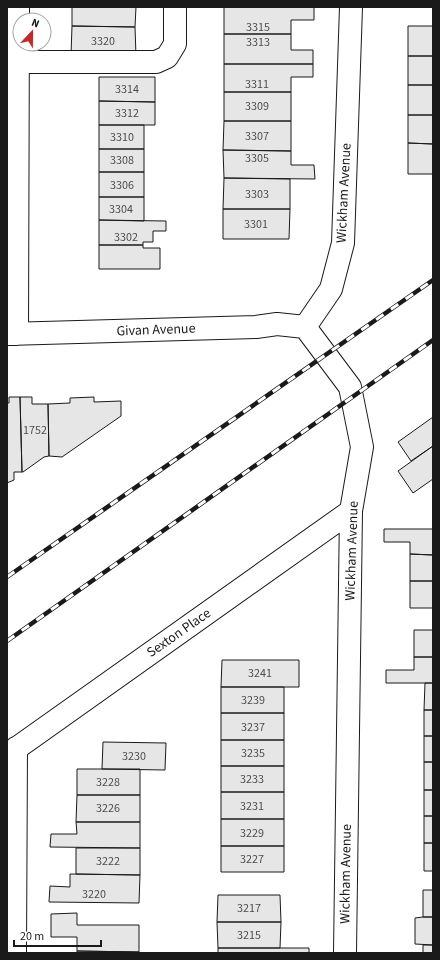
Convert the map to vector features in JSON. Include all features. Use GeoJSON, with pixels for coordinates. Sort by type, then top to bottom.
{"type":"FeatureCollection","features":[{"type":"Feature","properties":{"kind":"street"},"geometry":{"type":"LineString","coordinates":[[12,334],[18,7]]}},
{"type":"Feature","properties":{"kind":"street"},"geometry":{"type":"LineString","coordinates":[[18,62],[156,62],[167,57],[175,44],[175,7]]}},
{"type":"Feature","properties":{"kind":"street","name":"Wickham Avenue"},"geometry":{"type":"LineString","coordinates":[[345,953],[351,511],[362,447],[350,387],[305,328],[331,289],[343,243],[351,7]]}},
{"type":"Feature","properties":{"kind":"street","name":"Givan Avenue"},"geometry":{"type":"LineString","coordinates":[[12,334],[248,327],[277,324],[305,328]]}},
{"type":"Feature","properties":{"kind":"street","name":"Sexton Place"},"geometry":{"type":"LineString","coordinates":[[12,751],[351,511]]}},
{"type":"Feature","properties":{"kind":"street"},"geometry":{"type":"LineString","coordinates":[[12,751],[15,953]]}},
{"type":"Feature","properties":{"kind":"building"},"geometry":{"type":"Polygon","coordinates":[[[72,7],[136,7],[135,27],[72,26],[72,7]]]}},
{"type":"Feature","properties":{"kind":"building"},"geometry":{"type":"Polygon","coordinates":[[[224,7],[314,7],[314,20],[291,20],[291,34],[224,34],[224,7]]]}},
{"type":"Feature","properties":{"kind":"building"},"geometry":{"type":"Polygon","coordinates":[[[72,26],[135,27],[136,56],[71,55],[72,26]]]}},
{"type":"Feature","properties":{"kind":"building"},"geometry":{"type":"Polygon","coordinates":[[[408,26],[433,26],[433,56],[408,56],[408,26]]]}},
{"type":"Feature","properties":{"kind":"building"},"geometry":{"type":"Polygon","coordinates":[[[224,34],[291,34],[291,50],[313,50],[313,64],[224,64],[224,34]]]}},
{"type":"Feature","properties":{"kind":"building"},"geometry":{"type":"Polygon","coordinates":[[[408,56],[433,56],[433,85],[408,85],[408,56]]]}},
{"type":"Feature","properties":{"kind":"building"},"geometry":{"type":"Polygon","coordinates":[[[224,64],[313,64],[313,77],[291,77],[291,92],[224,92],[224,64]]]}},
{"type":"Feature","properties":{"kind":"building"},"geometry":{"type":"Polygon","coordinates":[[[99,77],[155,77],[155,102],[99,101],[99,77]]]}},
{"type":"Feature","properties":{"kind":"building"},"geometry":{"type":"Polygon","coordinates":[[[408,85],[433,85],[433,115],[408,115],[408,85]]]}},
{"type":"Feature","properties":{"kind":"building"},"geometry":{"type":"Polygon","coordinates":[[[224,92],[291,92],[291,121],[224,121],[224,92]]]}},
{"type":"Feature","properties":{"kind":"building"},"geometry":{"type":"Polygon","coordinates":[[[99,101],[155,102],[155,125],[99,125],[99,101]]]}},
{"type":"Feature","properties":{"kind":"building"},"geometry":{"type":"Polygon","coordinates":[[[408,115],[433,115],[433,144],[408,143],[408,115]]]}},
{"type":"Feature","properties":{"kind":"building"},"geometry":{"type":"Polygon","coordinates":[[[224,121],[291,121],[291,151],[223,150],[224,121]]]}},
{"type":"Feature","properties":{"kind":"building"},"geometry":{"type":"Polygon","coordinates":[[[99,125],[144,125],[144,149],[99,149],[99,125]]]}},
{"type":"Feature","properties":{"kind":"building"},"geometry":{"type":"Polygon","coordinates":[[[408,143],[433,144],[433,174],[408,174],[408,143]]]}},
{"type":"Feature","properties":{"kind":"building"},"geometry":{"type":"Polygon","coordinates":[[[99,149],[144,149],[144,172],[99,172],[99,149]]]}},
{"type":"Feature","properties":{"kind":"building"},"geometry":{"type":"Polygon","coordinates":[[[223,150],[291,151],[291,165],[314,165],[315,179],[224,178],[223,150]]]}},
{"type":"Feature","properties":{"kind":"building"},"geometry":{"type":"Polygon","coordinates":[[[99,172],[144,172],[144,197],[99,197],[99,172]]]}},
{"type":"Feature","properties":{"kind":"building"},"geometry":{"type":"Polygon","coordinates":[[[224,178],[290,179],[290,209],[223,209],[224,178]]]}},
{"type":"Feature","properties":{"kind":"building"},"geometry":{"type":"Polygon","coordinates":[[[99,197],[144,197],[144,221],[99,220],[99,197]]]}},
{"type":"Feature","properties":{"kind":"building"},"geometry":{"type":"Polygon","coordinates":[[[223,209],[290,209],[289,239],[223,239],[223,209]]]}},
{"type":"Feature","properties":{"kind":"building"},"geometry":{"type":"Polygon","coordinates":[[[99,220],[166,221],[166,231],[153,231],[153,242],[143,242],[143,245],[99,245],[99,220]]]}},
{"type":"Feature","properties":{"kind":"building"},"geometry":{"type":"Polygon","coordinates":[[[99,245],[143,245],[143,248],[160,248],[160,269],[99,269],[99,245]]]}},
{"type":"Feature","properties":{"kind":"building"},"geometry":{"type":"Polygon","coordinates":[[[9,397],[20,397],[22,472],[14,472],[14,480],[7,483],[7,403],[9,403],[9,397]]]}},
{"type":"Feature","properties":{"kind":"building"},"geometry":{"type":"Polygon","coordinates":[[[20,397],[32,397],[32,404],[48,404],[49,456],[44,457],[23,472],[22,472],[20,397]]]}},
{"type":"Feature","properties":{"kind":"building"},"geometry":{"type":"Polygon","coordinates":[[[94,397],[94,402],[121,401],[121,416],[62,457],[49,456],[48,404],[70,403],[70,398],[94,397]]]}},
{"type":"Feature","properties":{"kind":"building"},"geometry":{"type":"Polygon","coordinates":[[[433,417],[433,446],[411,461],[398,442],[433,417]]]}},
{"type":"Feature","properties":{"kind":"building"},"geometry":{"type":"Polygon","coordinates":[[[433,446],[433,479],[413,493],[398,471],[433,446]]]}},
{"type":"Feature","properties":{"kind":"building"},"geometry":{"type":"Polygon","coordinates":[[[384,529],[433,529],[433,555],[410,554],[410,542],[384,542],[384,529]]]}},
{"type":"Feature","properties":{"kind":"building"},"geometry":{"type":"Polygon","coordinates":[[[410,554],[433,555],[433,581],[410,581],[410,554]]]}},
{"type":"Feature","properties":{"kind":"building"},"geometry":{"type":"Polygon","coordinates":[[[410,581],[433,581],[433,608],[410,608],[410,581]]]}},
{"type":"Feature","properties":{"kind":"building"},"geometry":{"type":"Polygon","coordinates":[[[414,630],[433,630],[433,657],[414,657],[414,630]]]}},
{"type":"Feature","properties":{"kind":"building"},"geometry":{"type":"Polygon","coordinates":[[[414,657],[433,657],[433,683],[386,683],[386,670],[414,670],[414,657]]]}},
{"type":"Feature","properties":{"kind":"building"},"geometry":{"type":"Polygon","coordinates":[[[222,660],[299,660],[299,687],[221,687],[222,660]]]}},
{"type":"Feature","properties":{"kind":"building"},"geometry":{"type":"Polygon","coordinates":[[[425,683],[433,683],[433,710],[424,710],[425,683]]]}},
{"type":"Feature","properties":{"kind":"building"},"geometry":{"type":"Polygon","coordinates":[[[221,687],[284,687],[284,713],[221,713],[221,687]]]}},
{"type":"Feature","properties":{"kind":"building"},"geometry":{"type":"Polygon","coordinates":[[[424,710],[433,710],[433,736],[424,736],[424,710]]]}},
{"type":"Feature","properties":{"kind":"building"},"geometry":{"type":"Polygon","coordinates":[[[221,713],[284,713],[284,740],[221,740],[221,713]]]}},
{"type":"Feature","properties":{"kind":"building"},"geometry":{"type":"Polygon","coordinates":[[[424,736],[433,736],[433,762],[424,762],[424,736]]]}},
{"type":"Feature","properties":{"kind":"building"},"geometry":{"type":"Polygon","coordinates":[[[221,740],[284,740],[284,766],[221,766],[221,740]]]}},
{"type":"Feature","properties":{"kind":"building"},"geometry":{"type":"Polygon","coordinates":[[[103,742],[166,743],[165,770],[102,769],[103,742]]]}},
{"type":"Feature","properties":{"kind":"building"},"geometry":{"type":"Polygon","coordinates":[[[424,762],[433,762],[433,790],[424,790],[424,762]]]}},
{"type":"Feature","properties":{"kind":"building"},"geometry":{"type":"Polygon","coordinates":[[[221,766],[284,766],[284,792],[221,792],[221,766]]]}},
{"type":"Feature","properties":{"kind":"building"},"geometry":{"type":"Polygon","coordinates":[[[77,769],[140,769],[140,795],[77,795],[77,769]]]}},
{"type":"Feature","properties":{"kind":"building"},"geometry":{"type":"Polygon","coordinates":[[[424,790],[433,790],[433,816],[424,816],[424,790]]]}},
{"type":"Feature","properties":{"kind":"building"},"geometry":{"type":"Polygon","coordinates":[[[221,792],[284,792],[284,819],[221,819],[221,792]]]}},
{"type":"Feature","properties":{"kind":"building"},"geometry":{"type":"Polygon","coordinates":[[[77,795],[140,795],[140,822],[76,822],[77,795]]]}},
{"type":"Feature","properties":{"kind":"building"},"geometry":{"type":"Polygon","coordinates":[[[424,816],[433,816],[433,843],[424,843],[424,816]]]}},
{"type":"Feature","properties":{"kind":"building"},"geometry":{"type":"Polygon","coordinates":[[[221,819],[284,819],[284,846],[221,846],[221,819]]]}},
{"type":"Feature","properties":{"kind":"building"},"geometry":{"type":"Polygon","coordinates":[[[76,822],[140,822],[140,848],[50,847],[51,834],[77,834],[76,822]]]}},
{"type":"Feature","properties":{"kind":"building"},"geometry":{"type":"Polygon","coordinates":[[[424,843],[433,843],[433,871],[424,871],[424,843]]]}},
{"type":"Feature","properties":{"kind":"building"},"geometry":{"type":"Polygon","coordinates":[[[221,846],[284,846],[284,872],[221,872],[221,846]]]}},
{"type":"Feature","properties":{"kind":"building"},"geometry":{"type":"Polygon","coordinates":[[[76,848],[140,848],[140,875],[76,874],[76,848]]]}},
{"type":"Feature","properties":{"kind":"building"},"geometry":{"type":"Polygon","coordinates":[[[70,874],[140,875],[139,903],[49,902],[50,886],[70,887],[70,874]]]}},
{"type":"Feature","properties":{"kind":"building"},"geometry":{"type":"Polygon","coordinates":[[[423,890],[433,890],[433,917],[423,917],[423,890]]]}},
{"type":"Feature","properties":{"kind":"building"},"geometry":{"type":"Polygon","coordinates":[[[218,895],[280,895],[281,922],[217,922],[218,895]]]}},
{"type":"Feature","properties":{"kind":"building"},"geometry":{"type":"Polygon","coordinates":[[[77,913],[77,925],[139,925],[139,952],[77,951],[77,937],[51,937],[51,914],[77,913]]]}},
{"type":"Feature","properties":{"kind":"building"},"geometry":{"type":"Polygon","coordinates":[[[433,917],[433,945],[415,944],[415,918],[433,917]]]}},
{"type":"Feature","properties":{"kind":"building"},"geometry":{"type":"Polygon","coordinates":[[[217,922],[281,922],[280,948],[218,948],[217,922]]]}},
{"type":"Feature","properties":{"kind":"building"},"geometry":{"type":"Polygon","coordinates":[[[423,945],[433,945],[433,953],[423,953],[423,945]]]}},
{"type":"Feature","properties":{"kind":"building"},"geometry":{"type":"Polygon","coordinates":[[[218,948],[309,948],[309,953],[218,953],[218,948]]]}},
{"type":"Feature","properties":{"kind":"building"},"geometry":{"type":"Polygon","coordinates":[[[77,951],[139,952],[139,953],[77,953],[77,951]]]}},
{"type":"Feature","properties":{"kind":"railway"},"geometry":{"type":"LineString","coordinates":[[7,577],[433,280]]}},
{"type":"Feature","properties":{"kind":"railway"},"geometry":{"type":"LineString","coordinates":[[7,641],[433,340]]}}]}
